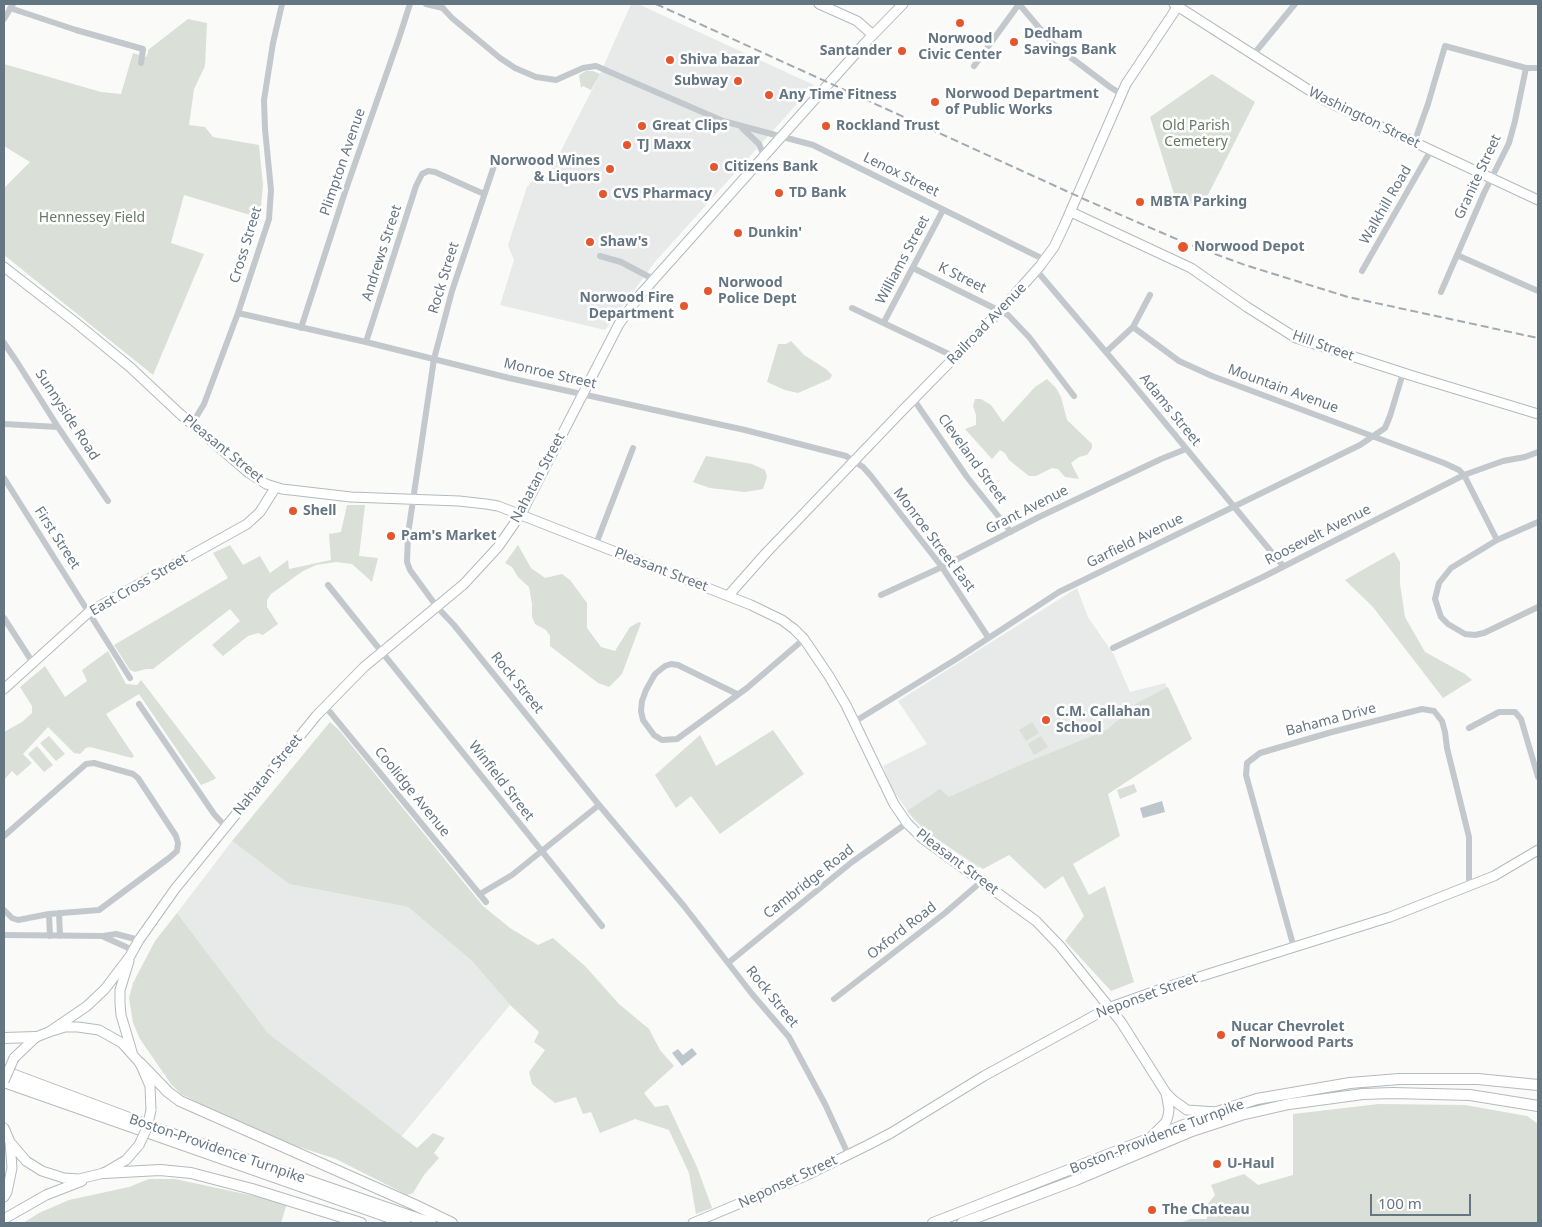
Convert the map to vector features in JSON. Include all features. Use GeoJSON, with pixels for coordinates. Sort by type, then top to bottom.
{"type":"FeatureCollection","features":[{"type":"Feature","properties":{"kind":"main road"},"geometry":{"type":"LineString","coordinates":[[4,1038],[36,1037]]}},
{"type":"Feature","properties":{"kind":"main road"},"geometry":{"type":"LineString","coordinates":[[140,1063],[168,1092],[180,1101],[452,1223]]}},
{"type":"Feature","properties":{"kind":"main road","name":"Boston-Providence Turnpike"},"geometry":{"type":"LineString","coordinates":[[4,1071],[164,1130],[431,1223]]}},
{"type":"Feature","properties":{"kind":"main road","name":"Boston-Providence Turnpike"},"geometry":{"type":"LineString","coordinates":[[933,1223],[1151,1137],[1257,1099],[1378,1080],[1458,1078],[1538,1085]]}},
{"type":"Feature","properties":{"kind":"main road","name":"Boston-Providence Turnpike"},"geometry":{"type":"LineString","coordinates":[[4,1081],[405,1223]]}},
{"type":"Feature","properties":{"kind":"main road","name":"Boston-Providence Turnpike"},"geometry":{"type":"LineString","coordinates":[[962,1223],[1076,1180],[1192,1131],[1241,1115],[1288,1104],[1363,1094],[1393,1093],[1470,1095],[1538,1106]]}},
{"type":"Feature","properties":{"kind":"main road"},"geometry":{"type":"LineString","coordinates":[[104,1173],[160,1170],[191,1173],[261,1191],[361,1223]]}},
{"type":"Feature","properties":{"kind":"street","name":"Cross Street"},"geometry":{"type":"LineString","coordinates":[[192,424],[204,404],[238,313],[269,219],[271,205],[264,100],[273,43],[282,4]]}},
{"type":"Feature","properties":{"kind":"street","name":"Plimpton Avenue"},"geometry":{"type":"LineString","coordinates":[[301,328],[345,192],[410,4]]}},
{"type":"Feature","properties":{"kind":"street"},"geometry":{"type":"LineString","coordinates":[[426,4],[441,6]]}},
{"type":"Feature","properties":{"kind":"street"},"geometry":{"type":"LineString","coordinates":[[819,4],[857,21],[873,35]]}},
{"type":"Feature","properties":{"kind":"street","name":"Nahatan Street"},"geometry":{"type":"LineString","coordinates":[[49,1032],[96,999],[132,953],[175,889],[325,706],[381,652],[464,584],[489,557],[508,534],[521,514],[619,324],[653,280],[903,4]]}},
{"type":"Feature","properties":{"kind":"street"},"geometry":{"type":"LineString","coordinates":[[974,66],[1019,4],[1053,44],[1110,88],[1121,94]]}},
{"type":"Feature","properties":{"kind":"street"},"geometry":{"type":"LineString","coordinates":[[1253,54],[1295,4]]}},
{"type":"Feature","properties":{"kind":"street","name":"Washington Street"},"geometry":{"type":"LineString","coordinates":[[1177,5],[1326,101],[1538,200]]}},
{"type":"Feature","properties":{"kind":"street","name":"Railroad Avenue"},"geometry":{"type":"LineString","coordinates":[[728,596],[766,553],[1037,271],[1056,243],[1071,212],[1121,94],[1177,5]]}},
{"type":"Feature","properties":{"kind":"street"},"geometry":{"type":"LineString","coordinates":[[4,19],[12,6],[60,25],[143,48],[141,63]]}},
{"type":"Feature","properties":{"kind":"street","name":"Lenox Street"},"geometry":{"type":"LineString","coordinates":[[441,6],[458,23],[505,62],[536,77],[556,80],[583,68],[596,66],[723,121],[813,145],[1045,260]]}},
{"type":"Feature","properties":{"kind":"street"},"geometry":{"type":"LineString","coordinates":[[1414,143],[1445,46],[1526,68],[1538,68]]}},
{"type":"Feature","properties":{"kind":"street","name":"Granite Street"},"geometry":{"type":"LineString","coordinates":[[1441,292],[1512,133],[1526,68]]}},
{"type":"Feature","properties":{"kind":"street","name":"Lenox Street"},"geometry":{"type":"LineString","coordinates":[[741,127],[759,144],[764,156]]}},
{"type":"Feature","properties":{"kind":"street","name":"Walkhill Road"},"geometry":{"type":"LineString","coordinates":[[1362,271],[1430,150]]}},
{"type":"Feature","properties":{"kind":"street","name":"Rock Street"},"geometry":{"type":"LineString","coordinates":[[496,160],[452,291],[434,359],[412,500],[407,562],[410,570],[437,607],[488,666],[789,1037],[825,1104],[848,1154]]}},
{"type":"Feature","properties":{"kind":"street","name":"Andrews Street"},"geometry":{"type":"LineString","coordinates":[[366,342],[416,186],[425,173],[428,171],[435,172],[484,194]]}},
{"type":"Feature","properties":{"kind":"street","name":"Williams Street"},"geometry":{"type":"LineString","coordinates":[[884,322],[943,210]]}},
{"type":"Feature","properties":{"kind":"street","name":"Hill Street"},"geometry":{"type":"LineString","coordinates":[[1071,212],[1190,268],[1296,338],[1538,414]]}},
{"type":"Feature","properties":{"kind":"street"},"geometry":{"type":"LineString","coordinates":[[1457,255],[1538,292]]}},
{"type":"Feature","properties":{"kind":"street"},"geometry":{"type":"LineString","coordinates":[[600,256],[633,267],[653,280]]}},
{"type":"Feature","properties":{"kind":"street","name":"Pleasant Street"},"geometry":{"type":"LineString","coordinates":[[4,267],[130,367],[161,398],[249,473],[275,488],[351,497],[486,504],[521,514],[770,613],[794,629],[804,639],[834,683],[894,804],[907,823],[922,838],[1036,921],[1060,946],[1131,1035],[1166,1093],[1169,1109],[1166,1122],[1151,1137]]}},
{"type":"Feature","properties":{"kind":"street","name":"K Street"},"geometry":{"type":"LineString","coordinates":[[913,268],[1008,315],[1029,337],[1074,396]]}},
{"type":"Feature","properties":{"kind":"street","name":"Adams Street"},"geometry":{"type":"LineString","coordinates":[[1037,271],[1283,566]]}},
{"type":"Feature","properties":{"kind":"street"},"geometry":{"type":"LineString","coordinates":[[1106,352],[1133,327],[1150,295]]}},
{"type":"Feature","properties":{"kind":"street"},"geometry":{"type":"LineString","coordinates":[[852,308],[955,357]]}},
{"type":"Feature","properties":{"kind":"street","name":"Monroe Street"},"geometry":{"type":"LineString","coordinates":[[238,313],[837,452],[855,460]]}},
{"type":"Feature","properties":{"kind":"street","name":"Mountain Avenue"},"geometry":{"type":"LineString","coordinates":[[1133,327],[1179,361],[1212,376],[1444,463],[1459,470],[1464,475]]}},
{"type":"Feature","properties":{"kind":"street","name":"Sunnyside Road"},"geometry":{"type":"LineString","coordinates":[[4,343],[108,501]]}},
{"type":"Feature","properties":{"kind":"street","name":"Garfield Avenue"},"geometry":{"type":"LineString","coordinates":[[854,722],[1059,592],[1350,450],[1374,436],[1385,428],[1403,373]]}},
{"type":"Feature","properties":{"kind":"street","name":"Cleveland Street"},"geometry":{"type":"LineString","coordinates":[[914,400],[967,477],[1011,532]]}},
{"type":"Feature","properties":{"kind":"street"},"geometry":{"type":"LineString","coordinates":[[4,424],[58,427]]}},
{"type":"Feature","properties":{"kind":"street"},"geometry":{"type":"LineString","coordinates":[[596,544],[632,448]]}},
{"type":"Feature","properties":{"kind":"street","name":"Grant Avenue"},"geometry":{"type":"LineString","coordinates":[[882,595],[942,567],[1065,504],[1186,449]]}},
{"type":"Feature","properties":{"kind":"street","name":"Roosevelt Avenue"},"geometry":{"type":"LineString","coordinates":[[1112,648],[1283,566],[1464,475],[1503,461],[1525,457],[1538,452]]}},
{"type":"Feature","properties":{"kind":"street","name":"Monroe Street East"},"geometry":{"type":"LineString","coordinates":[[855,460],[871,476],[942,567],[988,637]]}},
{"type":"Feature","properties":{"kind":"street"},"geometry":{"type":"LineString","coordinates":[[1464,475],[1497,540]]}},
{"type":"Feature","properties":{"kind":"street","name":"First Street"},"geometry":{"type":"LineString","coordinates":[[4,478],[130,678]]}},
{"type":"Feature","properties":{"kind":"street","name":"East Cross Street"},"geometry":{"type":"LineString","coordinates":[[4,689],[90,612],[247,524],[260,512],[275,488]]}},
{"type":"Feature","properties":{"kind":"street"},"geometry":{"type":"LineString","coordinates":[[1538,522],[1497,540],[1450,568],[1439,583],[1436,599],[1440,617],[1459,631],[1475,635],[1484,633],[1538,608]]}},
{"type":"Feature","properties":{"kind":"street","name":"Winfield Street"},"geometry":{"type":"LineString","coordinates":[[328,585],[602,926]]}},
{"type":"Feature","properties":{"kind":"street"},"geometry":{"type":"LineString","coordinates":[[4,618],[33,663]]}},
{"type":"Feature","properties":{"kind":"street"},"geometry":{"type":"LineString","coordinates":[[737,694],[671,664],[655,674],[646,690],[641,711],[643,720],[654,735],[662,740],[672,740],[688,733],[747,688],[804,639]]}},
{"type":"Feature","properties":{"kind":"street"},"geometry":{"type":"LineString","coordinates":[[139,704],[214,814],[226,827]]}},
{"type":"Feature","properties":{"kind":"street","name":"Coolidge Avenue"},"geometry":{"type":"LineString","coordinates":[[325,706],[486,902]]}},
{"type":"Feature","properties":{"kind":"street","name":"Bahama Drive"},"geometry":{"type":"LineString","coordinates":[[1294,948],[1246,775],[1247,763],[1260,753],[1422,709],[1434,710],[1442,721],[1469,838],[1469,880],[1472,886]]}},
{"type":"Feature","properties":{"kind":"street"},"geometry":{"type":"LineString","coordinates":[[1470,728],[1499,712],[1515,712],[1521,719],[1538,777]]}},
{"type":"Feature","properties":{"kind":"street"},"geometry":{"type":"LineString","coordinates":[[4,836],[86,764],[94,763],[133,774],[138,778],[176,836],[178,843],[177,851],[99,910],[49,914],[18,920],[12,918],[4,910]]}},
{"type":"Feature","properties":{"kind":"street"},"geometry":{"type":"LineString","coordinates":[[480,894],[512,875],[599,805]]}},
{"type":"Feature","properties":{"kind":"street","name":"Cambridge Road"},"geometry":{"type":"LineString","coordinates":[[728,963],[838,874],[907,823]]}},
{"type":"Feature","properties":{"kind":"street","name":"Neponset Street"},"geometry":{"type":"LineString","coordinates":[[693,1223],[805,1176],[891,1133],[984,1076],[1108,1008],[1167,987],[1369,925],[1472,886],[1513,866],[1538,850]]}},
{"type":"Feature","properties":{"kind":"street","name":"Oxford Road"},"geometry":{"type":"LineString","coordinates":[[834,1000],[945,913],[982,880]]}},
{"type":"Feature","properties":{"kind":"street"},"geometry":{"type":"LineString","coordinates":[[59,913],[60,936]]}},
{"type":"Feature","properties":{"kind":"street"},"geometry":{"type":"LineString","coordinates":[[49,914],[50,936]]}},
{"type":"Feature","properties":{"kind":"street"},"geometry":{"type":"LineString","coordinates":[[4,936],[103,936],[116,934],[139,940]]}},
{"type":"Feature","properties":{"kind":"street"},"geometry":{"type":"LineString","coordinates":[[103,936],[132,953]]}},
{"type":"Feature","properties":{"kind":"street","name":"Nahatan Street"},"geometry":{"type":"LineString","coordinates":[[132,953],[120,990],[121,1015],[132,1052]]}},
{"type":"Feature","properties":{"kind":"street"},"geometry":{"type":"LineString","coordinates":[[4,1081],[14,1058],[36,1037],[65,1028],[78,1027],[99,1030],[122,1043],[140,1063],[150,1086],[151,1110],[147,1128],[139,1145],[126,1160],[104,1173],[46,1195],[4,1219]]}},
{"type":"Feature","properties":{"kind":"street","name":"Pleasant Street"},"geometry":{"type":"LineString","coordinates":[[1166,1093],[1188,1110],[1217,1112]]}},
{"type":"Feature","properties":{"kind":"street"},"geometry":{"type":"LineString","coordinates":[[4,1128],[10,1142],[26,1160],[42,1171],[64,1178],[91,1178]]}},
{"type":"Feature","properties":{"kind":"street"},"geometry":{"type":"LineString","coordinates":[[4,1197],[7,1192],[12,1168],[10,1142]]}},
{"type":"Feature","properties":{"kind":"shaded area"},"geometry":{"type":"Polygon","coordinates":[[[631,4],[638,4],[814,85],[655,262],[605,330],[500,305],[514,260],[508,245],[527,187],[538,174],[547,178],[600,74],[631,4]]]}},
{"type":"Feature","properties":{"kind":"shaded area","name":"C.M. Callahan School"},"geometry":{"type":"Polygon","coordinates":[[[1077,588],[1088,617],[1114,655],[1130,692],[1165,683],[1189,738],[978,868],[927,832],[914,820],[892,789],[883,766],[927,744],[898,701],[1077,588]]]}},
{"type":"Feature","properties":{"kind":"shaded area"},"geometry":{"type":"Polygon","coordinates":[[[1162,801],[1165,812],[1143,818],[1140,808],[1162,801]]]}},
{"type":"Feature","properties":{"kind":"shaded area"},"geometry":{"type":"Polygon","coordinates":[[[232,841],[289,884],[408,907],[472,961],[510,1005],[401,1137],[268,1033],[177,913],[232,841]]]}},
{"type":"Feature","properties":{"kind":"shaded area"},"geometry":{"type":"Polygon","coordinates":[[[692,1048],[697,1054],[682,1066],[672,1053],[678,1049],[683,1055],[692,1048]]]}},
{"type":"Feature","properties":{"kind":"green space","name":"Hennessey Field"},"geometry":{"type":"Polygon","coordinates":[[[188,19],[207,23],[205,66],[194,89],[189,125],[205,127],[213,137],[259,145],[263,185],[260,218],[184,195],[171,243],[204,254],[153,375],[4,255],[4,188],[30,162],[4,146],[4,64],[101,92],[121,94],[133,53],[146,57],[148,50],[188,19]]]}},
{"type":"Feature","properties":{"kind":"green space"},"geometry":{"type":"Polygon","coordinates":[[[586,71],[600,74],[591,90],[583,86],[581,88],[579,75],[586,71]]]}},
{"type":"Feature","properties":{"kind":"green space","name":"Old Parish Cemetery"},"geometry":{"type":"Polygon","coordinates":[[[1212,74],[1255,102],[1208,195],[1199,204],[1190,207],[1175,197],[1150,117],[1212,74]]]}},
{"type":"Feature","properties":{"kind":"green space"},"geometry":{"type":"Polygon","coordinates":[[[791,341],[804,355],[826,369],[832,375],[830,379],[798,393],[785,390],[767,382],[778,344],[786,344],[791,341]]]}},
{"type":"Feature","properties":{"kind":"green space"},"geometry":{"type":"Polygon","coordinates":[[[1047,379],[1056,388],[1061,397],[1067,420],[1092,444],[1092,448],[1087,455],[1079,457],[1071,463],[1079,479],[1065,477],[1058,469],[1052,468],[1036,476],[1029,476],[1000,450],[992,459],[965,429],[976,425],[976,415],[973,406],[975,399],[981,399],[991,405],[1003,422],[1035,387],[1047,379]]]}},
{"type":"Feature","properties":{"kind":"green space"},"geometry":{"type":"Polygon","coordinates":[[[706,456],[752,464],[765,470],[767,477],[763,489],[745,492],[710,488],[693,482],[706,456]]]}},
{"type":"Feature","properties":{"kind":"green space"},"geometry":{"type":"Polygon","coordinates":[[[347,505],[365,505],[359,556],[378,558],[372,582],[352,564],[336,562],[316,565],[303,571],[271,594],[267,600],[267,607],[278,624],[263,635],[258,633],[248,636],[223,656],[212,645],[240,621],[230,609],[153,669],[135,672],[130,670],[114,645],[228,578],[213,553],[230,545],[243,565],[260,556],[270,573],[288,560],[289,569],[331,560],[329,534],[341,532],[347,505]]]}},
{"type":"Feature","properties":{"kind":"green space"},"geometry":{"type":"Polygon","coordinates":[[[518,545],[531,568],[545,578],[562,574],[570,580],[587,603],[587,628],[601,647],[615,651],[630,627],[639,622],[641,623],[622,674],[609,687],[598,683],[550,646],[550,636],[546,630],[535,624],[532,617],[529,587],[518,577],[512,567],[505,563],[518,545]]]}},
{"type":"Feature","properties":{"kind":"green space"},"geometry":{"type":"Polygon","coordinates":[[[1394,552],[1400,562],[1400,584],[1405,617],[1425,652],[1465,674],[1472,680],[1443,698],[1373,607],[1345,580],[1394,552]]]}},
{"type":"Feature","properties":{"kind":"green space"},"geometry":{"type":"Polygon","coordinates":[[[108,651],[126,684],[137,685],[141,680],[216,778],[201,785],[139,694],[106,714],[134,756],[132,758],[90,747],[80,754],[74,753],[48,727],[23,754],[32,763],[17,776],[12,771],[4,780],[4,732],[22,722],[32,713],[32,706],[20,687],[45,666],[65,697],[87,681],[82,670],[108,651]]]}},
{"type":"Feature","properties":{"kind":"green space"},"geometry":{"type":"Polygon","coordinates":[[[1168,687],[1192,739],[1108,794],[1120,836],[1073,864],[1089,895],[1105,886],[1134,982],[1111,991],[1065,941],[1084,916],[1063,876],[1045,889],[1009,855],[983,869],[927,832],[907,811],[940,789],[949,797],[1025,763],[1107,730],[1137,703],[1168,687]]]}},
{"type":"Feature","properties":{"kind":"green space"},"geometry":{"type":"Polygon","coordinates":[[[330,722],[339,730],[483,906],[510,928],[538,945],[553,938],[586,967],[619,1004],[649,1029],[660,1050],[674,1066],[644,1093],[655,1107],[668,1105],[697,1167],[712,1208],[696,1214],[689,1173],[669,1130],[635,1119],[600,1133],[591,1112],[583,1114],[576,1097],[555,1103],[532,1084],[529,1072],[545,1050],[534,1042],[539,1032],[510,1005],[472,961],[408,907],[289,884],[232,841],[330,722]]]}},
{"type":"Feature","properties":{"kind":"green space"},"geometry":{"type":"Polygon","coordinates":[[[1032,722],[1039,733],[1026,741],[1019,730],[1032,722]]]}},
{"type":"Feature","properties":{"kind":"green space"},"geometry":{"type":"Polygon","coordinates":[[[773,730],[804,774],[720,834],[691,796],[676,808],[655,775],[700,735],[716,766],[773,730]]]}},
{"type":"Feature","properties":{"kind":"green space"},"geometry":{"type":"Polygon","coordinates":[[[49,736],[65,754],[56,761],[40,743],[49,736]]]}},
{"type":"Feature","properties":{"kind":"green space"},"geometry":{"type":"Polygon","coordinates":[[[1041,736],[1048,747],[1034,755],[1028,744],[1041,736]]]}},
{"type":"Feature","properties":{"kind":"green space"},"geometry":{"type":"Polygon","coordinates":[[[37,746],[53,765],[44,772],[28,754],[37,746]]]}},
{"type":"Feature","properties":{"kind":"green space"},"geometry":{"type":"Polygon","coordinates":[[[1134,784],[1137,792],[1120,799],[1117,790],[1134,784]]]}},
{"type":"Feature","properties":{"kind":"green space"},"geometry":{"type":"Polygon","coordinates":[[[177,913],[268,1033],[417,1148],[433,1133],[445,1138],[434,1153],[439,1158],[424,1175],[413,1193],[407,1195],[336,1159],[290,1144],[231,1119],[181,1094],[171,1084],[140,1039],[133,1023],[129,998],[133,983],[155,941],[177,913]]]}},
{"type":"Feature","properties":{"kind":"green space"},"geometry":{"type":"Polygon","coordinates":[[[1379,1104],[1465,1105],[1527,1116],[1538,1124],[1538,1223],[1180,1223],[1190,1219],[1207,1219],[1207,1205],[1215,1195],[1211,1185],[1244,1174],[1258,1185],[1293,1175],[1293,1114],[1379,1104]]]}},
{"type":"Feature","properties":{"kind":"green space"},"geometry":{"type":"Polygon","coordinates":[[[149,1179],[175,1179],[287,1203],[281,1223],[23,1223],[39,1213],[69,1200],[129,1187],[149,1179]]]}},
{"type":"Feature","properties":{"kind":"railway"},"geometry":{"type":"LineString","coordinates":[[656,4],[1086,200],[1188,244],[1245,265],[1348,297],[1538,338]]}},
{"type":"Feature","properties":{"kind":"place","name":"Norwood Civic Center"},"geometry":{"type":"Point","coordinates":[960,23]}},
{"type":"Feature","properties":{"kind":"place","name":"Dedham Savings Bank"},"geometry":{"type":"Point","coordinates":[1014,42]}},
{"type":"Feature","properties":{"kind":"place","name":"Santander"},"geometry":{"type":"Point","coordinates":[902,51]}},
{"type":"Feature","properties":{"kind":"place","name":"Shiva bazar"},"geometry":{"type":"Point","coordinates":[670,60]}},
{"type":"Feature","properties":{"kind":"place","name":"Subway"},"geometry":{"type":"Point","coordinates":[738,81]}},
{"type":"Feature","properties":{"kind":"place","name":"Any Time Fitness"},"geometry":{"type":"Point","coordinates":[769,95]}},
{"type":"Feature","properties":{"kind":"place","name":"Norwood Department of Public Works"},"geometry":{"type":"Point","coordinates":[935,102]}},
{"type":"Feature","properties":{"kind":"place","name":"Great Clips"},"geometry":{"type":"Point","coordinates":[642,126]}},
{"type":"Feature","properties":{"kind":"place","name":"Rockland Trust"},"geometry":{"type":"Point","coordinates":[826,126]}},
{"type":"Feature","properties":{"kind":"place","name":"TJ Maxx"},"geometry":{"type":"Point","coordinates":[627,145]}},
{"type":"Feature","properties":{"kind":"place","name":"Citizens Bank"},"geometry":{"type":"Point","coordinates":[714,167]}},
{"type":"Feature","properties":{"kind":"place","name":"Norwood Wines & Liquors"},"geometry":{"type":"Point","coordinates":[610,169]}},
{"type":"Feature","properties":{"kind":"place","name":"TD Bank"},"geometry":{"type":"Point","coordinates":[779,193]}},
{"type":"Feature","properties":{"kind":"place","name":"CVS Pharmacy"},"geometry":{"type":"Point","coordinates":[603,194]}},
{"type":"Feature","properties":{"kind":"place","name":"MBTA Parking"},"geometry":{"type":"Point","coordinates":[1140,202]}},
{"type":"Feature","properties":{"kind":"place","name":"Dunkin'"},"geometry":{"type":"Point","coordinates":[738,233]}},
{"type":"Feature","properties":{"kind":"place","name":"Shaw's"},"geometry":{"type":"Point","coordinates":[590,242]}},
{"type":"Feature","properties":{"kind":"place","name":"Norwood Depot"},"geometry":{"type":"Point","coordinates":[1183,247]}},
{"type":"Feature","properties":{"kind":"place","name":"Norwood Police Dept"},"geometry":{"type":"Point","coordinates":[708,291]}},
{"type":"Feature","properties":{"kind":"place","name":"Norwood Fire Department"},"geometry":{"type":"Point","coordinates":[684,306]}},
{"type":"Feature","properties":{"kind":"place","name":"Shell"},"geometry":{"type":"Point","coordinates":[293,511]}},
{"type":"Feature","properties":{"kind":"place","name":"Pam's Market"},"geometry":{"type":"Point","coordinates":[391,536]}},
{"type":"Feature","properties":{"kind":"place","name":"C.M. Callahan School"},"geometry":{"type":"Point","coordinates":[1046,720]}},
{"type":"Feature","properties":{"kind":"place","name":"Nucar Chevrolet of Norwood Parts"},"geometry":{"type":"Point","coordinates":[1221,1035]}},
{"type":"Feature","properties":{"kind":"place","name":"U-Haul"},"geometry":{"type":"Point","coordinates":[1217,1164]}},
{"type":"Feature","properties":{"kind":"place","name":"The Chateau"},"geometry":{"type":"Point","coordinates":[1152,1210]}}]}
